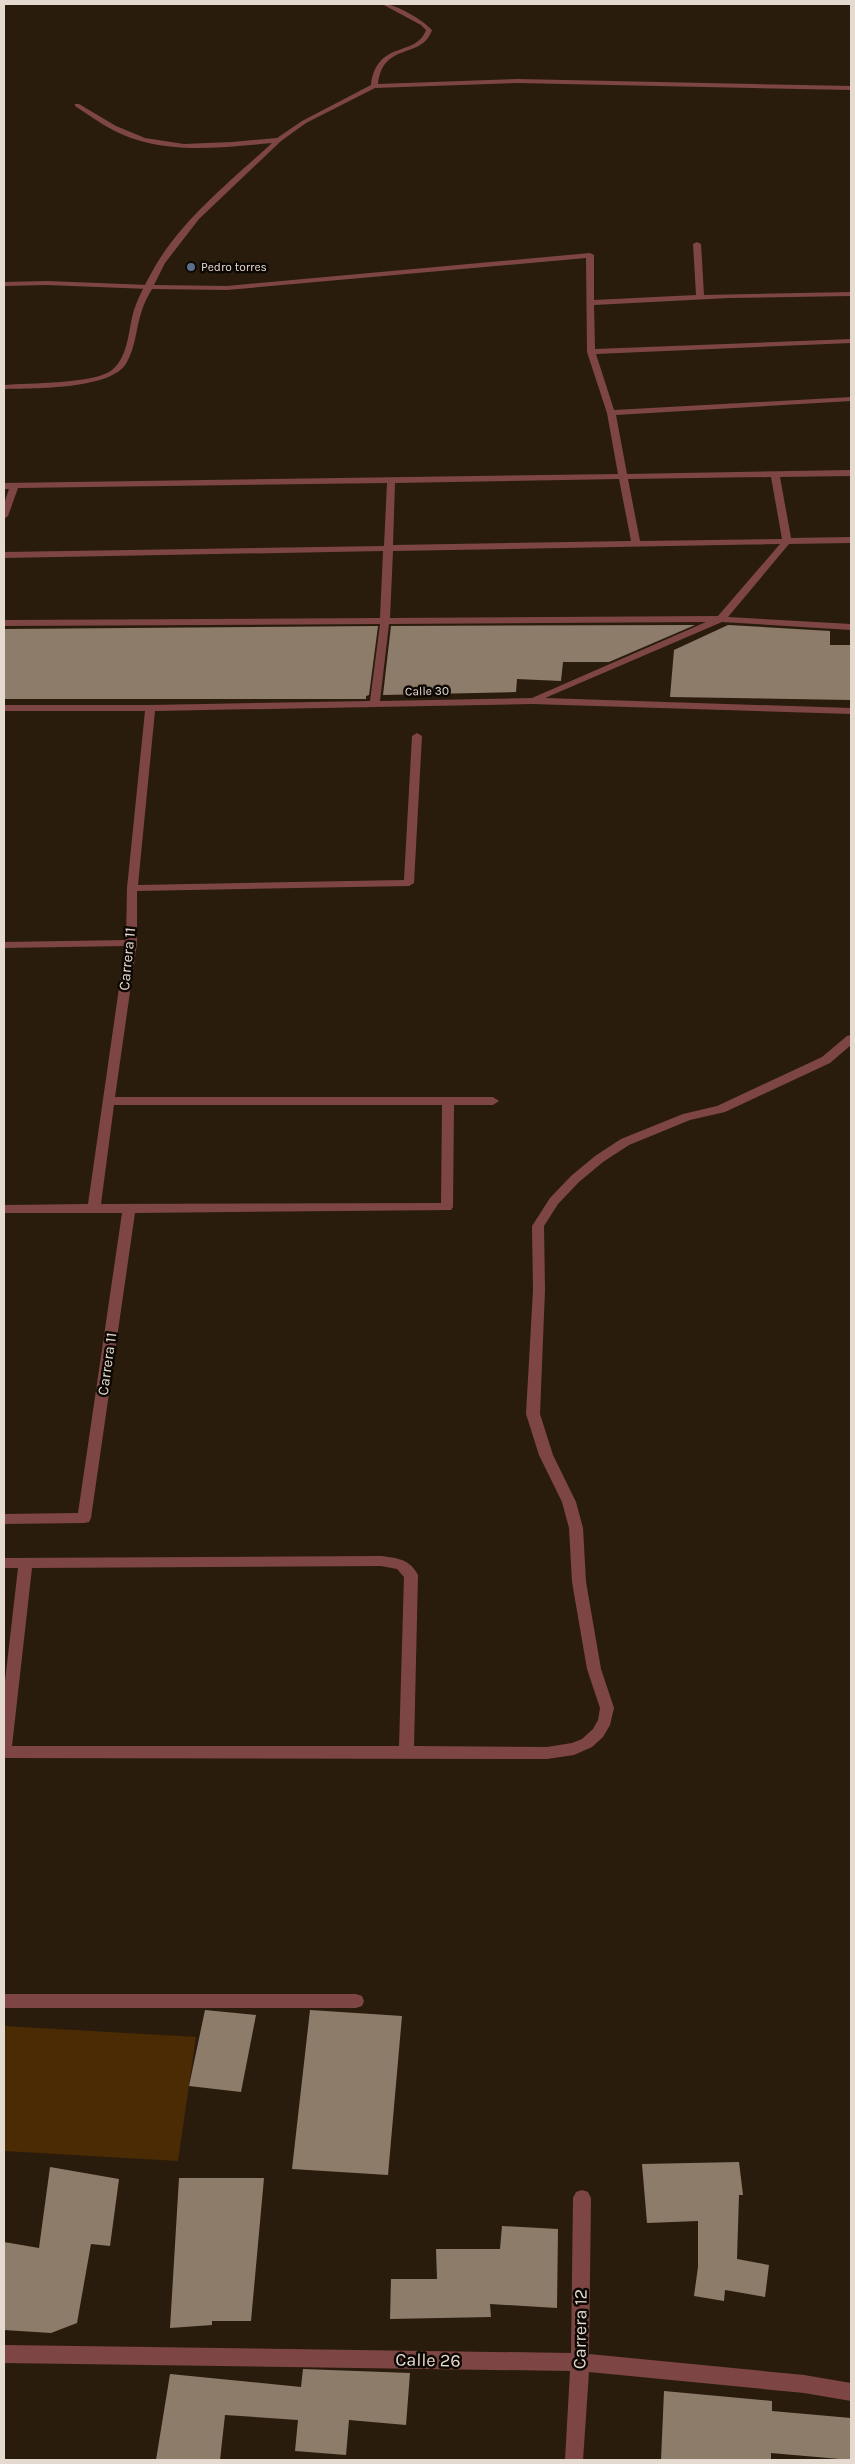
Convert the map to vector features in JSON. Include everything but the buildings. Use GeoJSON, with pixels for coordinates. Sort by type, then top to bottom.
{"type":"FeatureCollection","features":[{"type":"Feature","properties":{"kind":"street"},"geometry":{"type":"LineString","coordinates":[[374,86],[374,72],[382,61],[400,50],[424,41],[429,36],[430,30],[424,24],[385,4]]}},
{"type":"Feature","properties":{"kind":"street"},"geometry":{"type":"LineString","coordinates":[[4,387],[82,382],[113,372],[123,363],[129,348],[138,309],[161,264],[196,217],[279,140],[304,122],[374,86],[518,82],[851,88]]}},
{"type":"Feature","properties":{"kind":"street"},"geometry":{"type":"LineString","coordinates":[[77,105],[113,128],[152,142],[188,146],[279,140]]}},
{"type":"Feature","properties":{"kind":"street"},"geometry":{"type":"LineString","coordinates":[[697,244],[700,298]]}},
{"type":"Feature","properties":{"kind":"street"},"geometry":{"type":"LineString","coordinates":[[4,284],[47,283],[227,288],[590,255],[591,352],[611,412],[636,543]]}},
{"type":"Feature","properties":{"kind":"street"},"geometry":{"type":"LineString","coordinates":[[591,303],[851,294]]}},
{"type":"Feature","properties":{"kind":"street"},"geometry":{"type":"LineString","coordinates":[[591,352],[851,341]]}},
{"type":"Feature","properties":{"kind":"street"},"geometry":{"type":"LineString","coordinates":[[611,412],[851,399]]}},
{"type":"Feature","properties":{"kind":"street"},"geometry":{"type":"LineString","coordinates":[[775,473],[787,541]]}},
{"type":"Feature","properties":{"kind":"street"},"geometry":{"type":"LineString","coordinates":[[4,486],[851,473]]}},
{"type":"Feature","properties":{"kind":"street"},"geometry":{"type":"LineString","coordinates":[[375,704],[385,620],[390,481]]}},
{"type":"Feature","properties":{"kind":"street"},"geometry":{"type":"LineString","coordinates":[[4,516],[14,486]]}},
{"type":"Feature","properties":{"kind":"street"},"geometry":{"type":"LineString","coordinates":[[4,555],[851,540]]}},
{"type":"Feature","properties":{"kind":"street"},"geometry":{"type":"LineString","coordinates":[[532,701],[721,619],[787,541]]}},
{"type":"Feature","properties":{"kind":"street"},"geometry":{"type":"LineString","coordinates":[[4,623],[721,619],[851,627]]}},
{"type":"Feature","properties":{"kind":"street","name":"Calle 30"},"geometry":{"type":"LineString","coordinates":[[4,708],[150,708],[532,701],[851,711]]}},
{"type":"Feature","properties":{"kind":"street","name":"Carrera 11"},"geometry":{"type":"LineString","coordinates":[[94,1209],[131,943],[132,888],[150,708]]}},
{"type":"Feature","properties":{"kind":"street"},"geometry":{"type":"LineString","coordinates":[[132,888],[409,883],[418,736]]}},
{"type":"Feature","properties":{"kind":"street"},"geometry":{"type":"LineString","coordinates":[[4,945],[131,943]]}},
{"type":"Feature","properties":{"kind":"street"},"geometry":{"type":"LineString","coordinates":[[26,1563],[4,1752],[561,1752],[587,1743],[598,1733],[604,1721],[607,1708],[594,1670],[578,1582],[579,1555],[576,1528],[569,1502],[546,1455],[533,1414],[538,1290],[538,1226],[554,1201],[574,1179],[625,1142],[687,1117],[721,1109],[826,1060],[851,1039]]}},
{"type":"Feature","properties":{"kind":"street"},"geometry":{"type":"LineString","coordinates":[[108,1101],[493,1101]]}},
{"type":"Feature","properties":{"kind":"street"},"geometry":{"type":"LineString","coordinates":[[4,1209],[447,1207],[448,1101]]}},
{"type":"Feature","properties":{"kind":"street","name":"Carrera 11"},"geometry":{"type":"LineString","coordinates":[[4,1519],[84,1518],[129,1209]]}},
{"type":"Feature","properties":{"kind":"street"},"geometry":{"type":"LineString","coordinates":[[4,1563],[381,1561],[401,1564],[411,1575],[406,1751]]}},
{"type":"Feature","properties":{"kind":"street"},"geometry":{"type":"LineString","coordinates":[[4,2001],[356,2001]]}},
{"type":"Feature","properties":{"kind":"street","name":"Carrera 12"},"geometry":{"type":"LineString","coordinates":[[574,2460],[580,2362],[582,2198]]}},
{"type":"Feature","properties":{"kind":"street","name":"Calle 26"},"geometry":{"type":"LineString","coordinates":[[4,2354],[580,2362],[804,2384],[851,2392]]}},
{"type":"Feature","properties":{"kind":"shaded area"},"geometry":{"type":"Polygon","coordinates":[[[4,2026],[196,2037],[178,2161],[4,2151],[4,2026]]]}},
{"type":"Feature","properties":{"kind":"place","name":"Pedro torres"},"geometry":{"type":"Point","coordinates":[191,267]}}]}
